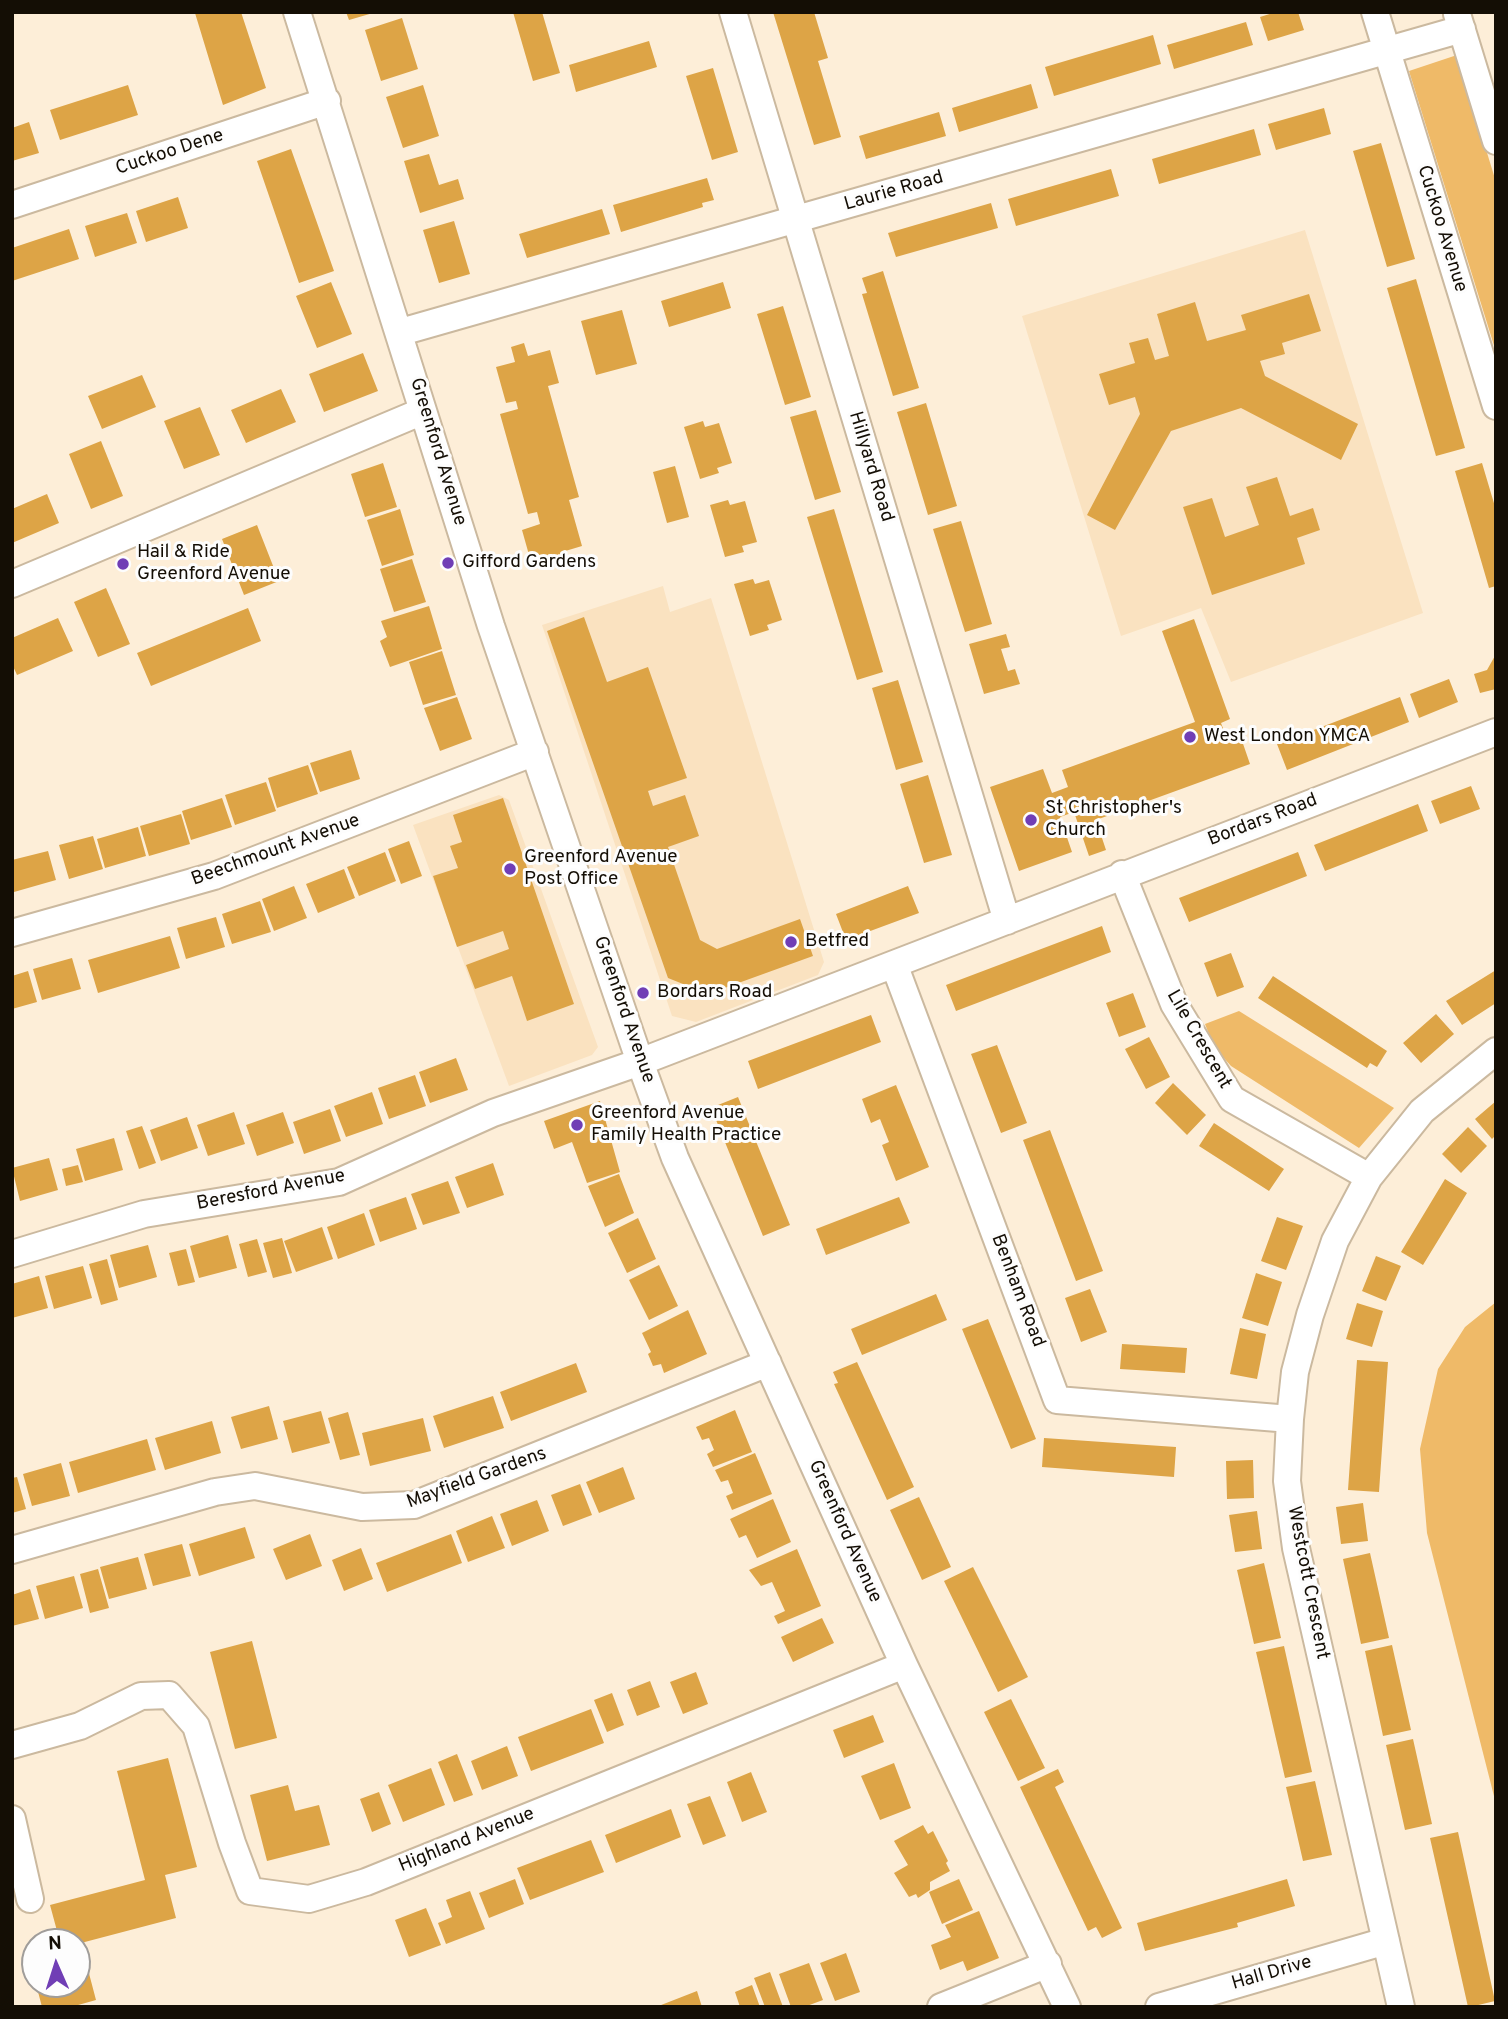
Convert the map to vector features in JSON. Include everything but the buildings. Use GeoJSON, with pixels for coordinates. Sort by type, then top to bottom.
{"type":"FeatureCollection","features":[{"type":"Feature","properties":{"kind":"street","name":"Greenford Avenue"},"geometry":{"type":"LineString","coordinates":[[297,12],[401,332],[491,626],[675,1158],[904,1665],[1067,2007]]}},
{"type":"Feature","properties":{"kind":"street","name":"Hillyard Road"},"geometry":{"type":"LineString","coordinates":[[733,12],[1007,921]]}},
{"type":"Feature","properties":{"kind":"street","name":"Cuckoo Avenue"},"geometry":{"type":"LineString","coordinates":[[1375,12],[1496,406]]}},
{"type":"Feature","properties":{"kind":"street"},"geometry":{"type":"LineString","coordinates":[[1387,52],[1459,20],[1496,141]]}},
{"type":"Feature","properties":{"kind":"street","name":"Laurie Road"},"geometry":{"type":"LineString","coordinates":[[401,332],[1387,52]]}},
{"type":"Feature","properties":{"kind":"street","name":"Cuckoo Dene"},"geometry":{"type":"LineString","coordinates":[[12,205],[327,101]]}},
{"type":"Feature","properties":{"kind":"street"},"geometry":{"type":"LineString","coordinates":[[12,584],[423,411]]}},
{"type":"Feature","properties":{"kind":"street","name":"Bordars Road"},"geometry":{"type":"LineString","coordinates":[[640,1062],[1496,732]]}},
{"type":"Feature","properties":{"kind":"street","name":"Beechmount Avenue"},"geometry":{"type":"LineString","coordinates":[[12,933],[214,876],[535,752]]}},
{"type":"Feature","properties":{"kind":"street","name":"Lile Crescent"},"geometry":{"type":"LineString","coordinates":[[1122,874],[1174,1004],[1232,1099],[1369,1177]]}},
{"type":"Feature","properties":{"kind":"street","name":"Benham Road"},"geometry":{"type":"LineString","coordinates":[[894,964],[1058,1400],[1290,1419]]}},
{"type":"Feature","properties":{"kind":"street","name":"Westcott Crescent"},"geometry":{"type":"LineString","coordinates":[[1401,2007],[1296,1548],[1287,1481],[1290,1419],[1295,1372],[1310,1315],[1335,1241],[1369,1177],[1422,1111],[1496,1051]]}},
{"type":"Feature","properties":{"kind":"street","name":"Beresford Avenue"},"geometry":{"type":"LineString","coordinates":[[12,1254],[144,1214],[339,1182],[493,1113],[640,1062]]}},
{"type":"Feature","properties":{"kind":"street","name":"Mayfield Gardens"},"geometry":{"type":"LineString","coordinates":[[12,1550],[215,1492],[255,1486],[362,1507],[415,1505],[768,1363]]}},
{"type":"Feature","properties":{"kind":"street","name":"Highland Avenue"},"geometry":{"type":"LineString","coordinates":[[12,1745],[80,1726],[141,1696],[169,1695],[196,1726],[250,1891],[309,1899],[366,1882],[904,1665]]}},
{"type":"Feature","properties":{"kind":"street"},"geometry":{"type":"LineString","coordinates":[[12,1819],[30,1899]]}},
{"type":"Feature","properties":{"kind":"street","name":"Hall Drive"},"geometry":{"type":"LineString","coordinates":[[1159,2007],[1385,1941]]}},
{"type":"Feature","properties":{"kind":"street"},"geometry":{"type":"LineString","coordinates":[[941,2007],[1048,1964]]}},
{"type":"Feature","properties":{"kind":"shaded area"},"geometry":{"type":"Polygon","coordinates":[[[1457,55],[1496,182],[1496,352],[1409,71],[1457,55]]]}},
{"type":"Feature","properties":{"kind":"shaded area"},"geometry":{"type":"Polygon","coordinates":[[[1305,230],[1423,613],[1231,682],[1201,608],[1121,636],[1022,316],[1305,230]]]}},
{"type":"Feature","properties":{"kind":"shaded area"},"geometry":{"type":"Polygon","coordinates":[[[663,586],[670,612],[711,598],[824,962],[818,975],[696,1022],[672,1016],[542,625],[663,586]]]}},
{"type":"Feature","properties":{"kind":"shaded area"},"geometry":{"type":"Polygon","coordinates":[[[499,795],[509,800],[598,1047],[592,1055],[509,1086],[413,825],[499,795]]]}},
{"type":"Feature","properties":{"kind":"shaded area"},"geometry":{"type":"Polygon","coordinates":[[[1239,1011],[1394,1108],[1359,1148],[1231,1066],[1214,1047],[1205,1024],[1239,1011]]]}},
{"type":"Feature","properties":{"kind":"shaded area"},"geometry":{"type":"Polygon","coordinates":[[[1496,1302],[1496,1804],[1427,1533],[1420,1449],[1438,1369],[1465,1327],[1496,1302]]]}},
{"type":"Feature","properties":{"kind":"place","name":"Gifford Gardens"},"geometry":{"type":"Point","coordinates":[448,563]}},
{"type":"Feature","properties":{"kind":"place","name":"Hail & Ride Greenford Avenue"},"geometry":{"type":"Point","coordinates":[123,564]}},
{"type":"Feature","properties":{"kind":"place","name":"West London YMCA"},"geometry":{"type":"Point","coordinates":[1190,737]}},
{"type":"Feature","properties":{"kind":"place","name":"St Christopher's Church"},"geometry":{"type":"Point","coordinates":[1031,820]}},
{"type":"Feature","properties":{"kind":"place","name":"Greenford Avenue Post Office"},"geometry":{"type":"Point","coordinates":[510,869]}},
{"type":"Feature","properties":{"kind":"place","name":"Betfred"},"geometry":{"type":"Point","coordinates":[791,942]}},
{"type":"Feature","properties":{"kind":"place","name":"Bordars Road"},"geometry":{"type":"Point","coordinates":[643,993]}},
{"type":"Feature","properties":{"kind":"place","name":"Greenford Avenue Family Health Practice"},"geometry":{"type":"Point","coordinates":[577,1125]}}]}
